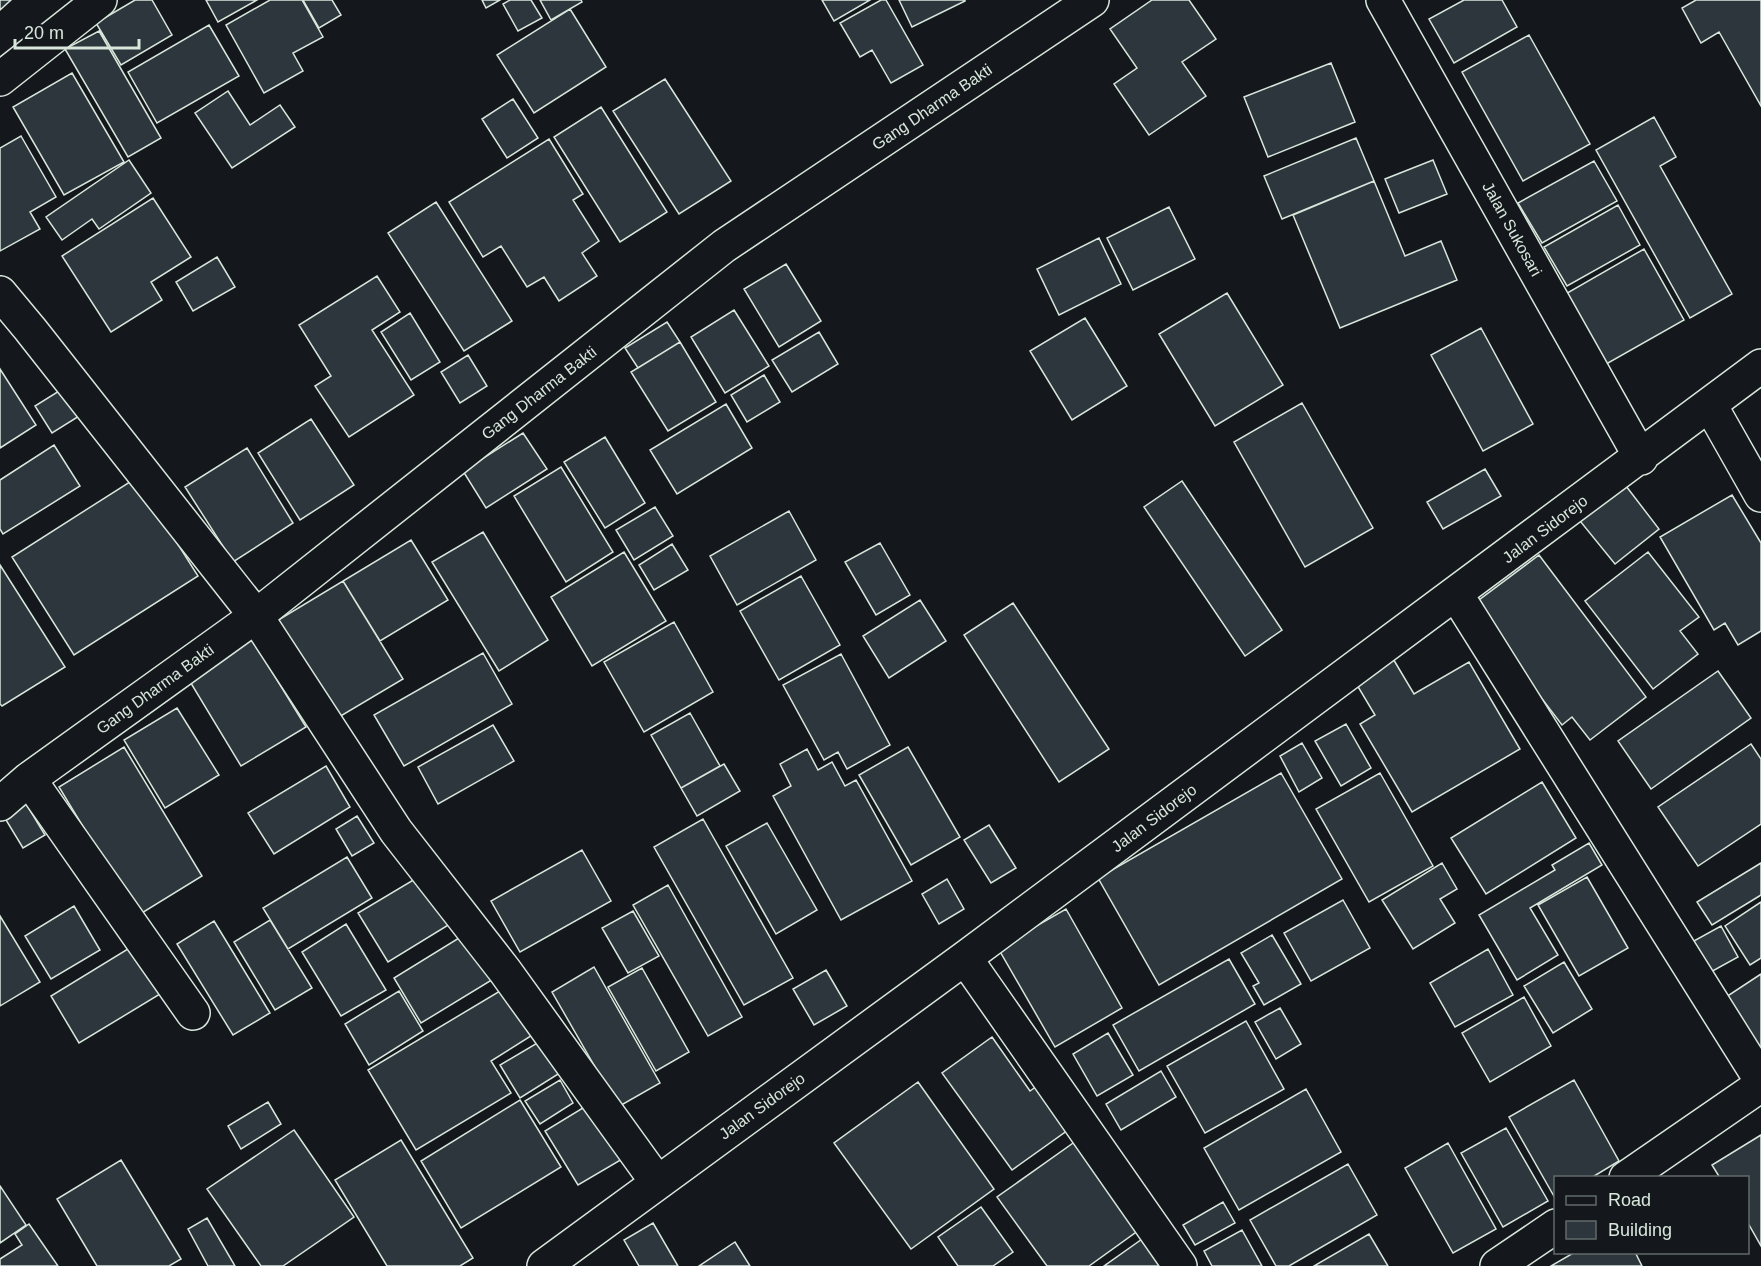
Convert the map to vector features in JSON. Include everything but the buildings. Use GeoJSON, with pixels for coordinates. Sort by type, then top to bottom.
{"type":"FeatureCollection","features":[{"type":"Feature","properties":{"kind":"street"},"geometry":{"type":"LineString","coordinates":[[0,79],[100,0]]}},
{"type":"Feature","properties":{"kind":"street","name":"Gang Dharma Bakti"},"geometry":{"type":"LineString","coordinates":[[0,804],[29,779],[256,616],[724,246],[1092,0]]}},
{"type":"Feature","properties":{"kind":"street","name":"Jalan Sukosari"},"geometry":{"type":"LineString","coordinates":[[1383,0],[1641,458]]}},
{"type":"Feature","properties":{"kind":"street"},"geometry":{"type":"LineString","coordinates":[[0,293],[256,616],[396,831],[505,971],[657,1182]]}},
{"type":"Feature","properties":{"kind":"street","name":"Jalan Sidorejo"},"geometry":{"type":"LineString","coordinates":[[544,1266],[965,958],[1641,458],[1761,366]]}},
{"type":"Feature","properties":{"kind":"street"},"geometry":{"type":"LineString","coordinates":[[1710,405],[1761,495]]}},
{"type":"Feature","properties":{"kind":"street"},"geometry":{"type":"LineString","coordinates":[[1456,594],[1761,1080]]}},
{"type":"Feature","properties":{"kind":"street"},"geometry":{"type":"LineString","coordinates":[[29,779],[193,1013]]}},
{"type":"Feature","properties":{"kind":"street"},"geometry":{"type":"LineString","coordinates":[[965,958],[1180,1266]]}},
{"type":"Feature","properties":{"kind":"street"},"geometry":{"type":"LineString","coordinates":[[1629,1176],[1761,1085]]}},
{"type":"Feature","properties":{"kind":"street"},"geometry":{"type":"LineString","coordinates":[[1497,1266],[1554,1227]]}}]}
